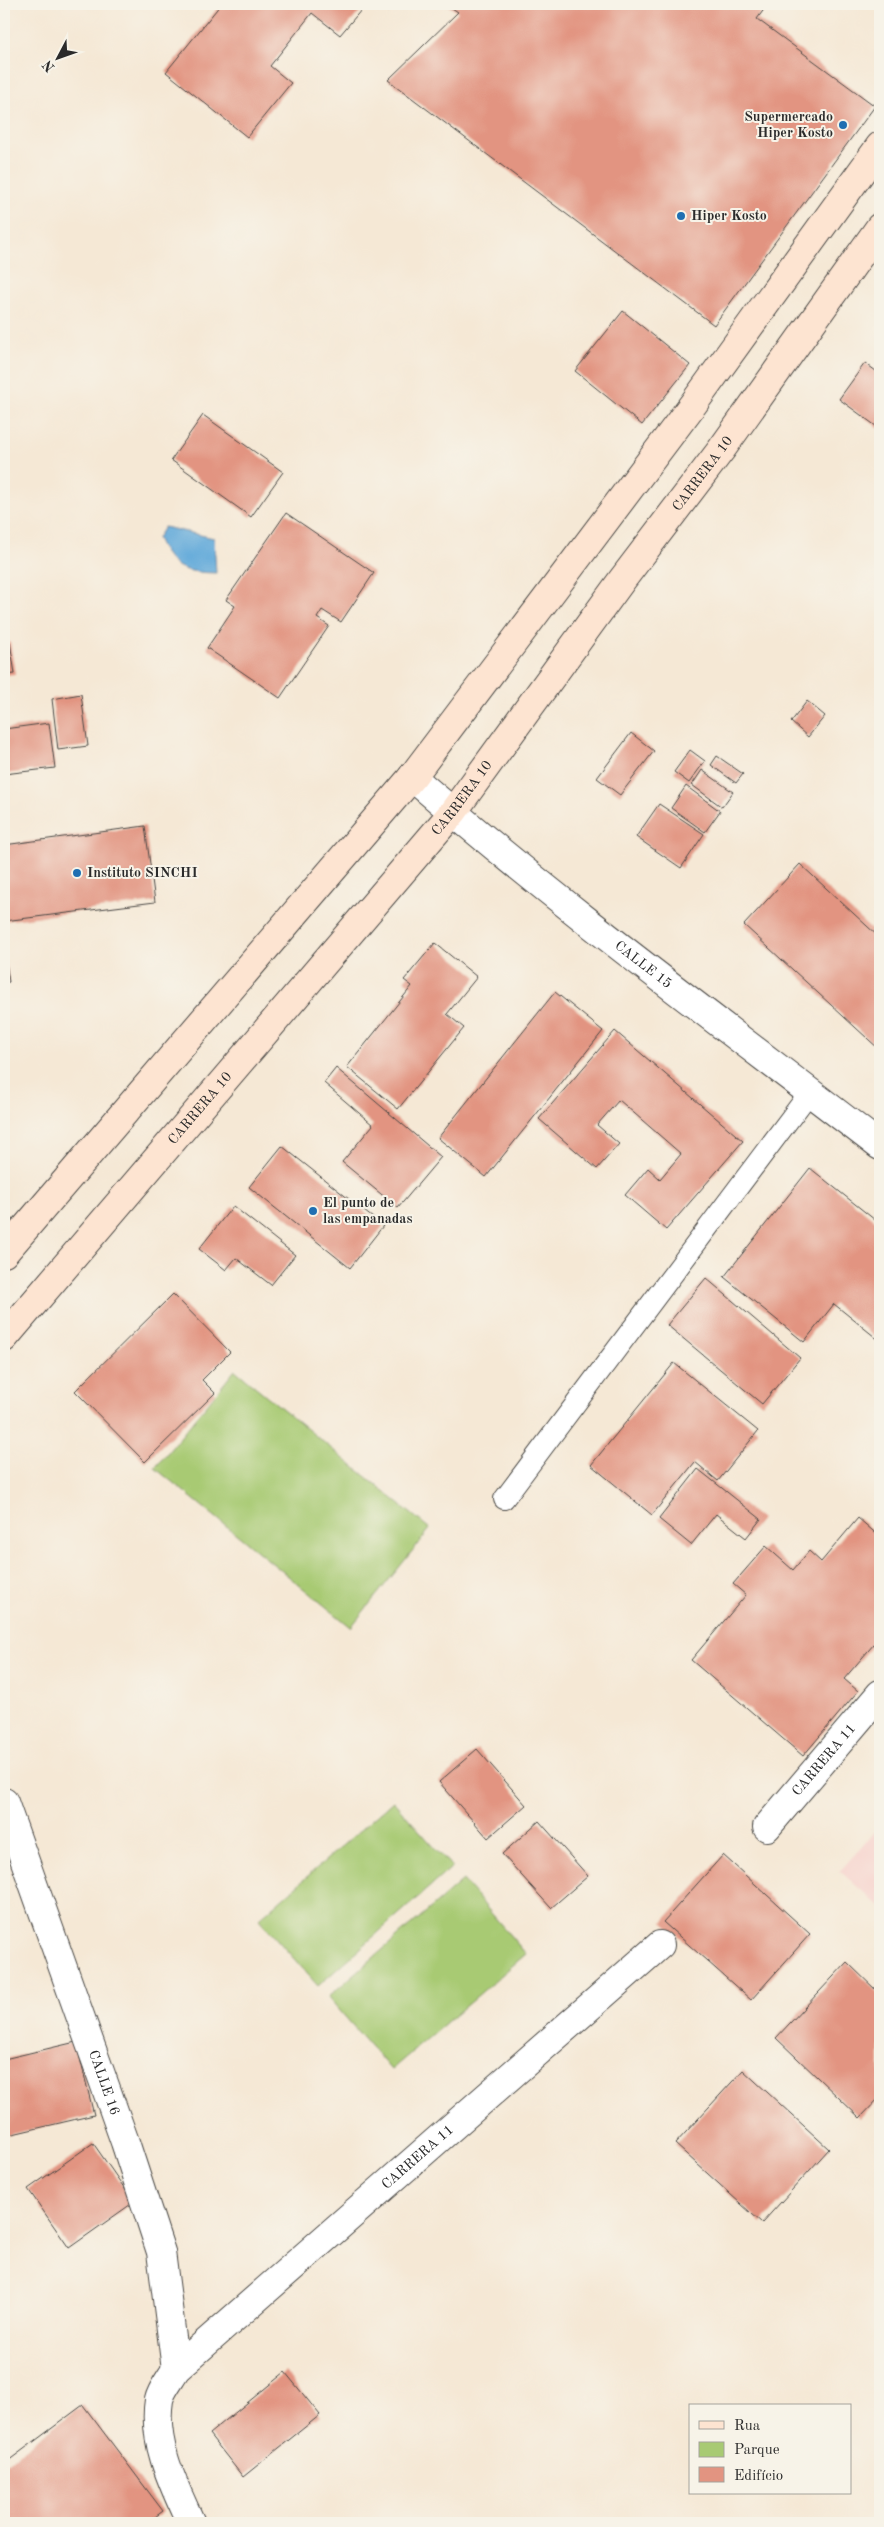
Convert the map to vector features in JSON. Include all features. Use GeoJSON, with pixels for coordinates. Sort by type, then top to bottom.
{"type":"FeatureCollection","features":[{"type":"Feature","properties":{"kind":"main road"},"geometry":{"type":"LineString","coordinates":[[4,1253],[412,777],[694,403],[880,146]]}},
{"type":"Feature","properties":{"kind":"main road","name":"CARRERA 10"},"geometry":{"type":"LineString","coordinates":[[4,1338],[454,812],[622,580],[727,442],[880,227]]}},
{"type":"Feature","properties":{"kind":"street","name":"CALLE 15"},"geometry":{"type":"LineString","coordinates":[[412,777],[880,1146]]}},
{"type":"Feature","properties":{"kind":"street","name":"CARRERA 11"},"geometry":{"type":"LineString","coordinates":[[767,1826],[880,1694]]}},
{"type":"Feature","properties":{"kind":"street","name":"CALLE 16"},"geometry":{"type":"LineString","coordinates":[[4,1802],[126,2142],[161,2252],[176,2369]]}},
{"type":"Feature","properties":{"kind":"street","name":"CARRERA 11"},"geometry":{"type":"LineString","coordinates":[[191,2523],[176,2489],[158,2437],[159,2398],[176,2369],[660,1945]]}},
{"type":"Feature","properties":{"kind":"lane"},"geometry":{"type":"LineString","coordinates":[[504,1499],[810,1092]]}},
{"type":"Feature","properties":{"kind":"shaded area"},"geometry":{"type":"Polygon","coordinates":[[[880,1826],[880,1907],[840,1871],[880,1826]]]}},
{"type":"Feature","properties":{"kind":"green space"},"geometry":{"type":"Polygon","coordinates":[[[235,1370],[430,1529],[351,1627],[155,1468],[235,1370]]]}},
{"type":"Feature","properties":{"kind":"green space"},"geometry":{"type":"Polygon","coordinates":[[[393,1801],[452,1867],[318,1986],[259,1919],[393,1801]]]}},
{"type":"Feature","properties":{"kind":"green space"},"geometry":{"type":"Polygon","coordinates":[[[463,1880],[526,1954],[391,2070],[328,1997],[463,1880]]]}},
{"type":"Feature","properties":{"kind":"water"},"geometry":{"type":"Polygon","coordinates":[[[164,527],[214,538],[216,573],[195,572],[173,563],[162,549],[157,538],[164,527]]]}},
{"type":"Feature","properties":{"kind":"building"},"geometry":{"type":"Polygon","coordinates":[[[221,4],[355,4],[362,9],[340,35],[312,13],[270,66],[291,83],[247,137],[166,72],[221,4]]]}},
{"type":"Feature","properties":{"kind":"building"},"geometry":{"type":"Polygon","coordinates":[[[378,4],[394,4],[388,12],[378,4]]]}},
{"type":"Feature","properties":{"kind":"building","name":"Hiper Kosto"},"geometry":{"type":"Polygon","coordinates":[[[446,4],[768,4],[757,19],[875,106],[714,325],[388,80],[458,12],[446,4]]]}},
{"type":"Feature","properties":{"kind":"building"},"geometry":{"type":"Polygon","coordinates":[[[623,311],[690,365],[642,425],[575,371],[623,311]]]}},
{"type":"Feature","properties":{"kind":"building"},"geometry":{"type":"Polygon","coordinates":[[[865,363],[880,374],[880,429],[839,399],[865,363]]]}},
{"type":"Feature","properties":{"kind":"building"},"geometry":{"type":"Polygon","coordinates":[[[203,415],[283,472],[251,517],[171,460],[203,415]]]}},
{"type":"Feature","properties":{"kind":"building"},"geometry":{"type":"Polygon","coordinates":[[[286,513],[374,573],[341,622],[322,610],[317,618],[329,626],[280,698],[207,648],[235,606],[226,600],[286,513]]]}},
{"type":"Feature","properties":{"kind":"building"},"geometry":{"type":"Polygon","coordinates":[[[4,642],[10,642],[15,674],[4,675],[4,642]]]}},
{"type":"Feature","properties":{"kind":"building"},"geometry":{"type":"Polygon","coordinates":[[[81,694],[88,746],[58,750],[52,699],[81,694]]]}},
{"type":"Feature","properties":{"kind":"building"},"geometry":{"type":"Polygon","coordinates":[[[807,701],[825,716],[808,737],[791,722],[807,701]]]}},
{"type":"Feature","properties":{"kind":"building"},"geometry":{"type":"Polygon","coordinates":[[[49,723],[55,768],[4,774],[4,729],[49,723]]]}},
{"type":"Feature","properties":{"kind":"building"},"geometry":{"type":"Polygon","coordinates":[[[631,733],[654,751],[620,795],[597,778],[631,733]]]}},
{"type":"Feature","properties":{"kind":"building"},"geometry":{"type":"Polygon","coordinates":[[[690,750],[705,761],[689,783],[674,772],[690,750]]]}},
{"type":"Feature","properties":{"kind":"building"},"geometry":{"type":"Polygon","coordinates":[[[717,756],[743,774],[736,783],[711,765],[717,756]]]}},
{"type":"Feature","properties":{"kind":"building"},"geometry":{"type":"Polygon","coordinates":[[[702,770],[733,792],[722,807],[692,785],[702,770]]]}},
{"type":"Feature","properties":{"kind":"building"},"geometry":{"type":"Polygon","coordinates":[[[686,786],[720,811],[705,832],[671,808],[686,786]]]}},
{"type":"Feature","properties":{"kind":"building"},"geometry":{"type":"Polygon","coordinates":[[[659,804],[704,834],[681,868],[636,837],[659,804]]]}},
{"type":"Feature","properties":{"kind":"building","name":"Instituto SINCHI"},"geometry":{"type":"Polygon","coordinates":[[[145,826],[155,902],[4,921],[4,845],[145,826]]]}},
{"type":"Feature","properties":{"kind":"building"},"geometry":{"type":"Polygon","coordinates":[[[800,864],[880,938],[880,1050],[744,925],[800,864]]]}},
{"type":"Feature","properties":{"kind":"building"},"geometry":{"type":"Polygon","coordinates":[[[435,943],[477,977],[447,1014],[464,1028],[398,1109],[347,1067],[412,986],[404,980],[435,943]]]}},
{"type":"Feature","properties":{"kind":"building"},"geometry":{"type":"Polygon","coordinates":[[[4,949],[9,982],[4,983],[4,949]]]}},
{"type":"Feature","properties":{"kind":"building"},"geometry":{"type":"Polygon","coordinates":[[[555,992],[603,1031],[486,1177],[438,1138],[555,992]]]}},
{"type":"Feature","properties":{"kind":"building"},"geometry":{"type":"Polygon","coordinates":[[[615,1031],[743,1141],[666,1230],[625,1195],[648,1168],[660,1179],[681,1154],[619,1100],[597,1125],[619,1144],[597,1169],[539,1119],[615,1031]]]}},
{"type":"Feature","properties":{"kind":"building"},"geometry":{"type":"Polygon","coordinates":[[[336,1068],[441,1157],[398,1208],[342,1162],[373,1125],[324,1083],[336,1068]]]}},
{"type":"Feature","properties":{"kind":"building"},"geometry":{"type":"Polygon","coordinates":[[[282,1146],[383,1226],[350,1268],[249,1187],[282,1146]]]}},
{"type":"Feature","properties":{"kind":"building"},"geometry":{"type":"Polygon","coordinates":[[[810,1168],[880,1224],[880,1341],[834,1304],[804,1342],[724,1277],[810,1168]]]}},
{"type":"Feature","properties":{"kind":"building"},"geometry":{"type":"Polygon","coordinates":[[[233,1206],[295,1255],[271,1285],[236,1258],[226,1270],[199,1249],[233,1206]]]}},
{"type":"Feature","properties":{"kind":"building"},"geometry":{"type":"Polygon","coordinates":[[[706,1278],[800,1358],[762,1404],[667,1325],[706,1278]]]}},
{"type":"Feature","properties":{"kind":"building"},"geometry":{"type":"Polygon","coordinates":[[[173,1294],[230,1352],[202,1380],[215,1393],[145,1462],[75,1391],[173,1294]]]}},
{"type":"Feature","properties":{"kind":"building"},"geometry":{"type":"Polygon","coordinates":[[[674,1363],[758,1431],[718,1481],[695,1462],[652,1515],[591,1465],[674,1363]]]}},
{"type":"Feature","properties":{"kind":"building"},"geometry":{"type":"Polygon","coordinates":[[[698,1469],[761,1519],[746,1538],[716,1514],[691,1545],[659,1519],[698,1469]]]}},
{"type":"Feature","properties":{"kind":"building"},"geometry":{"type":"Polygon","coordinates":[[[880,1501],[880,1516],[873,1510],[880,1501]]]}},
{"type":"Feature","properties":{"kind":"building"},"geometry":{"type":"Polygon","coordinates":[[[858,1518],[880,1537],[880,1637],[844,1679],[858,1691],[803,1756],[691,1660],[746,1595],[733,1584],[766,1546],[793,1570],[809,1551],[821,1562],[858,1518]]]}},
{"type":"Feature","properties":{"kind":"building"},"geometry":{"type":"Polygon","coordinates":[[[477,1749],[526,1805],[488,1838],[439,1782],[477,1749]]]}},
{"type":"Feature","properties":{"kind":"building"},"geometry":{"type":"Polygon","coordinates":[[[539,1821],[588,1876],[551,1908],[502,1854],[539,1821]]]}},
{"type":"Feature","properties":{"kind":"building"},"geometry":{"type":"Polygon","coordinates":[[[723,1855],[810,1934],[751,2000],[663,1922],[723,1855]]]}},
{"type":"Feature","properties":{"kind":"building"},"geometry":{"type":"Polygon","coordinates":[[[847,1962],[880,1994],[880,2097],[860,2118],[776,2038],[847,1962]]]}},
{"type":"Feature","properties":{"kind":"building"},"geometry":{"type":"Polygon","coordinates":[[[76,2042],[94,2115],[4,2136],[4,2059],[76,2042]]]}},
{"type":"Feature","properties":{"kind":"building"},"geometry":{"type":"Polygon","coordinates":[[[743,2070],[829,2149],[762,2223],[675,2144],[743,2070]]]}},
{"type":"Feature","properties":{"kind":"building"},"geometry":{"type":"Polygon","coordinates":[[[93,2143],[134,2202],[69,2248],[28,2189],[93,2143]]]}},
{"type":"Feature","properties":{"kind":"building"},"geometry":{"type":"Polygon","coordinates":[[[285,2372],[320,2415],[243,2477],[209,2434],[285,2372]]]}},
{"type":"Feature","properties":{"kind":"building"},"geometry":{"type":"Polygon","coordinates":[[[83,2405],[163,2511],[147,2523],[4,2523],[4,2464],[83,2405]]]}},
{"type":"Feature","properties":{"kind":"place","name":"Supermercado Hiper Kosto"},"geometry":{"type":"Point","coordinates":[843,125]}},
{"type":"Feature","properties":{"kind":"place","name":"Hiper Kosto"},"geometry":{"type":"Point","coordinates":[681,216]}},
{"type":"Feature","properties":{"kind":"place","name":"Instituto SINCHI"},"geometry":{"type":"Point","coordinates":[77,873]}},
{"type":"Feature","properties":{"kind":"place","name":"El punto de las empanadas"},"geometry":{"type":"Point","coordinates":[313,1211]}}]}
